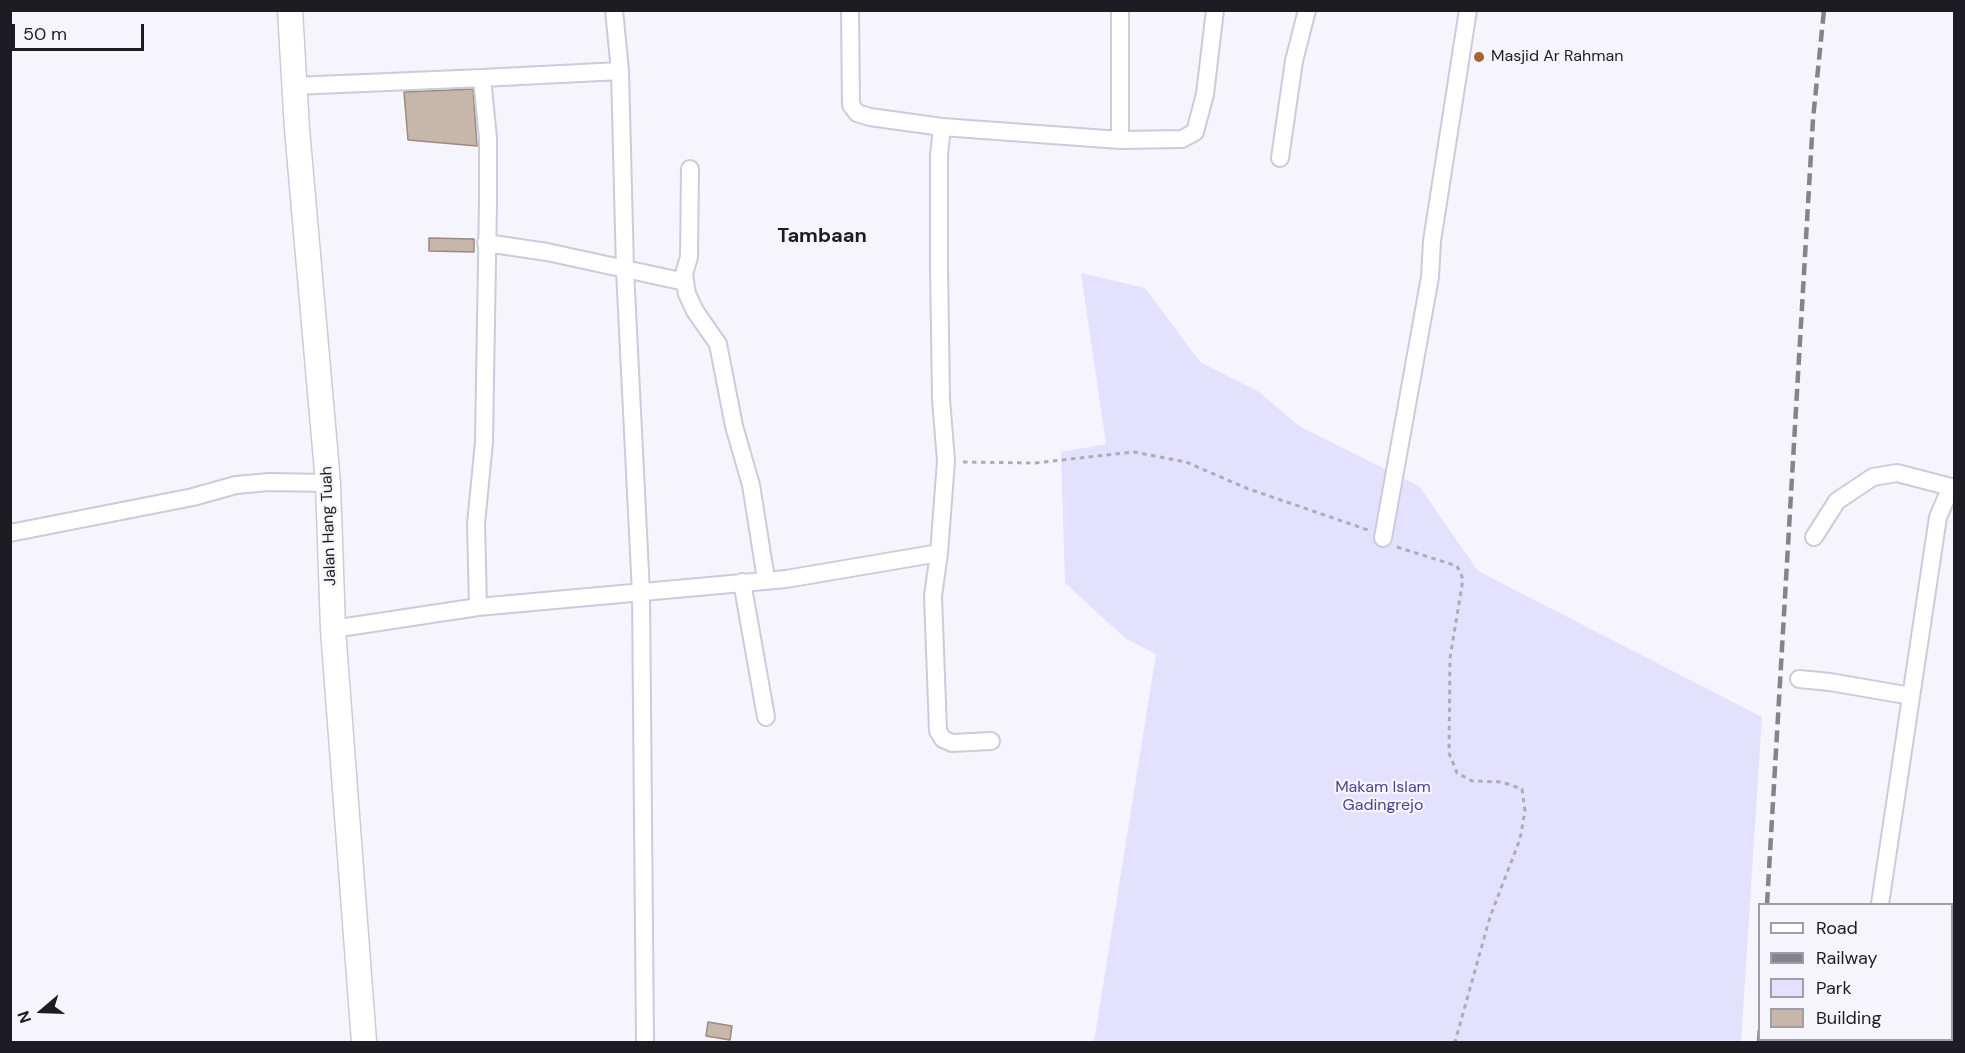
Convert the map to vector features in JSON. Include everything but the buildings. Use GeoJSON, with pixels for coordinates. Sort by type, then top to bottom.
{"type":"FeatureCollection","features":[{"type":"Feature","properties":{"kind":"street","name":"Jalan Hang Tuah"},"geometry":{"type":"LineString","coordinates":[[290,10],[294,86],[328,483],[333,629],[364,1042]]}},
{"type":"Feature","properties":{"kind":"street"},"geometry":{"type":"LineString","coordinates":[[614,10],[620,71],[625,270],[641,593],[645,1042]]}},
{"type":"Feature","properties":{"kind":"street"},"geometry":{"type":"LineString","coordinates":[[850,10],[851,105],[857,113],[870,117],[942,127],[1120,140],[1182,139],[1195,132],[1205,94],[1215,10]]}},
{"type":"Feature","properties":{"kind":"street"},"geometry":{"type":"LineString","coordinates":[[1119,10],[1120,140]]}},
{"type":"Feature","properties":{"kind":"street"},"geometry":{"type":"LineString","coordinates":[[1280,158],[1294,61],[1306,10]]}},
{"type":"Feature","properties":{"kind":"street"},"geometry":{"type":"LineString","coordinates":[[1383,538],[1430,277],[1432,241],[1468,10]]}},
{"type":"Feature","properties":{"kind":"street"},"geometry":{"type":"LineString","coordinates":[[294,86],[620,71]]}},
{"type":"Feature","properties":{"kind":"street"},"geometry":{"type":"LineString","coordinates":[[478,607],[476,524],[484,442],[488,138],[482,78]]}},
{"type":"Feature","properties":{"kind":"street"},"geometry":{"type":"LineString","coordinates":[[942,127],[939,155],[939,277],[941,399],[946,461],[939,553],[933,596],[938,731],[943,739],[952,742],[991,741]]}},
{"type":"Feature","properties":{"kind":"street"},"geometry":{"type":"LineString","coordinates":[[690,169],[689,257],[685,268],[685,282],[695,311],[718,344],[734,426],[752,485],[766,579]]}},
{"type":"Feature","properties":{"kind":"street"},"geometry":{"type":"LineString","coordinates":[[486,243],[547,252],[685,282]]}},
{"type":"Feature","properties":{"kind":"street"},"geometry":{"type":"LineString","coordinates":[[1814,537],[1837,501],[1873,477],[1897,473],[1953,488],[1938,517],[1880,903]]}},
{"type":"Feature","properties":{"kind":"street"},"geometry":{"type":"LineString","coordinates":[[10,533],[193,497],[236,485],[269,482],[328,483]]}},
{"type":"Feature","properties":{"kind":"street"},"geometry":{"type":"LineString","coordinates":[[333,629],[478,607],[641,593],[766,579],[786,579],[939,553]]}},
{"type":"Feature","properties":{"kind":"street"},"geometry":{"type":"LineString","coordinates":[[742,582],[766,717]]}},
{"type":"Feature","properties":{"kind":"street"},"geometry":{"type":"LineString","coordinates":[[1799,679],[1830,681],[1911,696]]}},
{"type":"Feature","properties":{"kind":"path"},"geometry":{"type":"LineString","coordinates":[[946,461],[998,465],[1035,464],[1134,452],[1186,462],[1246,488],[1363,527],[1404,551],[1443,560],[1457,566],[1463,579],[1450,657],[1449,753],[1457,773],[1472,781],[1502,782],[1522,789],[1525,811],[1520,839],[1490,916],[1455,1042]]}},
{"type":"Feature","properties":{"kind":"green space","name":"Makam Islam Gadingrejo"},"geometry":{"type":"Polygon","coordinates":[[[1081,273],[1145,288],[1200,362],[1259,392],[1299,426],[1419,486],[1478,571],[1762,717],[1741,1042],[1094,1042],[1156,654],[1125,638],[1065,583],[1061,452],[1106,444],[1081,273]]]}},
{"type":"Feature","properties":{"kind":"railway"},"geometry":{"type":"LineString","coordinates":[[1767,903],[1813,119],[1824,10]]}},
{"type":"Feature","properties":{"kind":"place","name":"Masjid Ar Rahman"},"geometry":{"type":"Point","coordinates":[1479,57]}},
{"type":"Feature","properties":{"kind":"district","name":"Tambaan"},"geometry":{"type":"Point","coordinates":[822,237]}}]}
